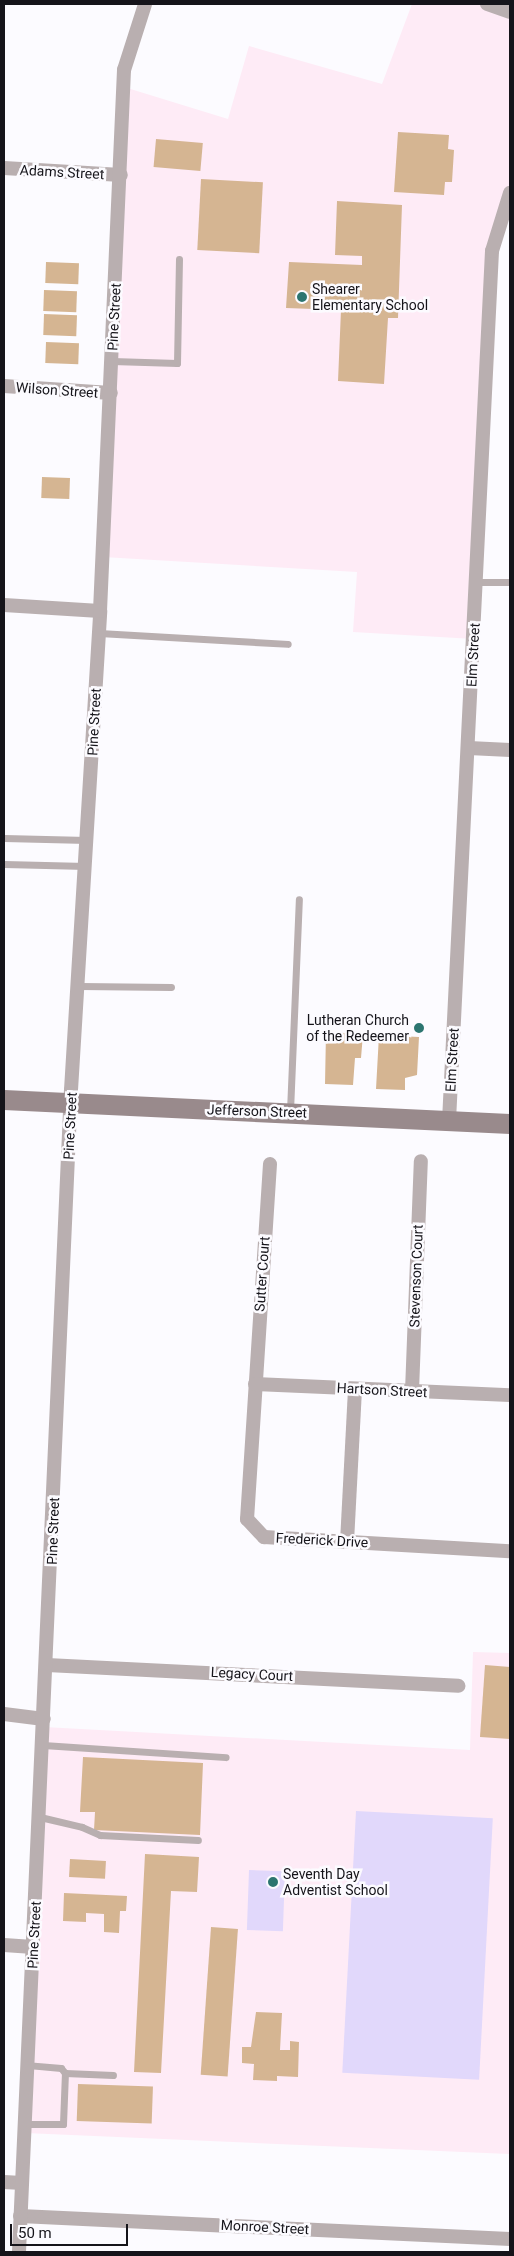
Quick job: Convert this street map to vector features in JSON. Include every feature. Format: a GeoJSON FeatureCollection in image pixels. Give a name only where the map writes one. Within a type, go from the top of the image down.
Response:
{"type":"FeatureCollection","features":[{"type":"Feature","properties":{"kind":"main road","name":"Jefferson Street"},"geometry":{"type":"LineString","coordinates":[[4,1100],[290,1112],[510,1124]]}},
{"type":"Feature","properties":{"kind":"street","name":"Pine Street"},"geometry":{"type":"LineString","coordinates":[[19,2252],[72,1104],[80,986],[111,393],[124,70],[145,4]]}},
{"type":"Feature","properties":{"kind":"street"},"geometry":{"type":"LineString","coordinates":[[486,4],[510,12]]}},
{"type":"Feature","properties":{"kind":"street","name":"Adams Street"},"geometry":{"type":"LineString","coordinates":[[4,168],[121,175]]}},
{"type":"Feature","properties":{"kind":"street","name":"Elm Street"},"geometry":{"type":"LineString","coordinates":[[449,1121],[469,748],[492,251],[510,193]]}},
{"type":"Feature","properties":{"kind":"street","name":"Wilson Street"},"geometry":{"type":"LineString","coordinates":[[4,386],[111,393]]}},
{"type":"Feature","properties":{"kind":"street"},"geometry":{"type":"LineString","coordinates":[[4,605],[100,610]]}},
{"type":"Feature","properties":{"kind":"street"},"geometry":{"type":"LineString","coordinates":[[469,748],[510,750]]}},
{"type":"Feature","properties":{"kind":"street","name":"Stevenson Court"},"geometry":{"type":"LineString","coordinates":[[412,1391],[421,1160]]}},
{"type":"Feature","properties":{"kind":"street","name":"Sutter Court"},"geometry":{"type":"LineString","coordinates":[[254,1384],[270,1164]]}},
{"type":"Feature","properties":{"kind":"street","name":"Hartson Street"},"geometry":{"type":"LineString","coordinates":[[254,1384],[510,1396]]}},
{"type":"Feature","properties":{"kind":"street","name":"Frederick Drive"},"geometry":{"type":"LineString","coordinates":[[254,1384],[247,1519],[264,1537],[510,1551]]}},
{"type":"Feature","properties":{"kind":"street"},"geometry":{"type":"LineString","coordinates":[[347,1542],[355,1388]]}},
{"type":"Feature","properties":{"kind":"street","name":"Legacy Court"},"geometry":{"type":"LineString","coordinates":[[47,1665],[458,1686]]}},
{"type":"Feature","properties":{"kind":"street"},"geometry":{"type":"LineString","coordinates":[[4,1714],[44,1718]]}},
{"type":"Feature","properties":{"kind":"street"},"geometry":{"type":"LineString","coordinates":[[4,1946],[34,1947]]}},
{"type":"Feature","properties":{"kind":"street"},"geometry":{"type":"LineString","coordinates":[[4,2182],[22,2183]]}},
{"type":"Feature","properties":{"kind":"street","name":"Monroe Street"},"geometry":{"type":"LineString","coordinates":[[20,2216],[510,2239]]}},
{"type":"Feature","properties":{"kind":"lane"},"geometry":{"type":"LineString","coordinates":[[112,361],[177,363],[179,259]]}},
{"type":"Feature","properties":{"kind":"lane"},"geometry":{"type":"LineString","coordinates":[[477,582],[510,582]]}},
{"type":"Feature","properties":{"kind":"lane"},"geometry":{"type":"LineString","coordinates":[[99,633],[288,644]]}},
{"type":"Feature","properties":{"kind":"lane"},"geometry":{"type":"LineString","coordinates":[[4,838],[88,840]]}},
{"type":"Feature","properties":{"kind":"lane"},"geometry":{"type":"LineString","coordinates":[[4,864],[86,866]]}},
{"type":"Feature","properties":{"kind":"lane"},"geometry":{"type":"LineString","coordinates":[[290,1112],[299,899]]}},
{"type":"Feature","properties":{"kind":"lane"},"geometry":{"type":"LineString","coordinates":[[80,986],[171,986]]}},
{"type":"Feature","properties":{"kind":"lane"},"geometry":{"type":"LineString","coordinates":[[43,1745],[226,1757]]}},
{"type":"Feature","properties":{"kind":"lane"},"geometry":{"type":"LineString","coordinates":[[40,1817],[82,1827],[100,1835],[198,1840]]}},
{"type":"Feature","properties":{"kind":"lane"},"geometry":{"type":"LineString","coordinates":[[25,2124],[62,2124],[65,2073],[61,2068],[28,2065]]}},
{"type":"Feature","properties":{"kind":"lane"},"geometry":{"type":"LineString","coordinates":[[65,2073],[113,2075]]}},
{"type":"Feature","properties":{"kind":"shaded area","name":"Shearer Elementary School"},"geometry":{"type":"Polygon","coordinates":[[[412,4],[487,4],[510,12],[510,193],[492,251],[474,639],[353,632],[357,572],[103,557],[124,87],[228,119],[249,46],[382,84],[412,4]]]}},
{"type":"Feature","properties":{"kind":"shaded area","name":"Seventh Day Adventist School"},"geometry":{"type":"Polygon","coordinates":[[[473,1652],[510,1653],[509,2154],[25,2133],[44,1727],[470,1750],[473,1652]]]}},
{"type":"Feature","properties":{"kind":"shaded area"},"geometry":{"type":"Polygon","coordinates":[[[356,1811],[493,1818],[479,2080],[342,2073],[356,1811]]]}},
{"type":"Feature","properties":{"kind":"shaded area"},"geometry":{"type":"Polygon","coordinates":[[[249,1870],[285,1871],[283,1931],[247,1930],[249,1870]]]}},
{"type":"Feature","properties":{"kind":"building"},"geometry":{"type":"Polygon","coordinates":[[[398,132],[449,135],[448,149],[454,150],[452,182],[445,182],[444,195],[394,192],[398,132]]]}},
{"type":"Feature","properties":{"kind":"building"},"geometry":{"type":"Polygon","coordinates":[[[156,139],[203,143],[200,171],[154,167],[156,139]]]}},
{"type":"Feature","properties":{"kind":"building"},"geometry":{"type":"Polygon","coordinates":[[[201,179],[263,182],[259,253],[197,250],[201,179]]]}},
{"type":"Feature","properties":{"kind":"building"},"geometry":{"type":"Polygon","coordinates":[[[337,201],[402,205],[398,318],[388,318],[384,384],[338,381],[341,310],[286,308],[289,262],[362,265],[362,256],[335,255],[337,201]]]}},
{"type":"Feature","properties":{"kind":"building"},"geometry":{"type":"Polygon","coordinates":[[[46,262],[79,263],[78,284],[45,283],[46,262]]]}},
{"type":"Feature","properties":{"kind":"building"},"geometry":{"type":"Polygon","coordinates":[[[44,290],[77,291],[76,312],[43,311],[44,290]]]}},
{"type":"Feature","properties":{"kind":"building"},"geometry":{"type":"Polygon","coordinates":[[[44,314],[77,315],[76,336],[43,335],[44,314]]]}},
{"type":"Feature","properties":{"kind":"building"},"geometry":{"type":"Polygon","coordinates":[[[46,342],[79,343],[78,364],[45,363],[46,342]]]}},
{"type":"Feature","properties":{"kind":"building"},"geometry":{"type":"Polygon","coordinates":[[[42,477],[70,478],[69,499],[41,498],[42,477]]]}},
{"type":"Feature","properties":{"kind":"building"},"geometry":{"type":"Polygon","coordinates":[[[326,1032],[363,1034],[361,1058],[355,1058],[353,1085],[325,1084],[326,1032]]]}},
{"type":"Feature","properties":{"kind":"building"},"geometry":{"type":"Polygon","coordinates":[[[379,1035],[419,1037],[417,1075],[405,1078],[405,1090],[376,1089],[379,1035]]]}},
{"type":"Feature","properties":{"kind":"building"},"geometry":{"type":"Polygon","coordinates":[[[485,1665],[510,1667],[510,1739],[480,1737],[485,1665]]]}},
{"type":"Feature","properties":{"kind":"building"},"geometry":{"type":"Polygon","coordinates":[[[83,1757],[203,1763],[200,1835],[94,1830],[95,1812],[80,1812],[83,1757]]]}},
{"type":"Feature","properties":{"kind":"building"},"geometry":{"type":"Polygon","coordinates":[[[145,1854],[199,1857],[197,1892],[171,1891],[161,2073],[134,2072],[145,1854]]]}},
{"type":"Feature","properties":{"kind":"building"},"geometry":{"type":"Polygon","coordinates":[[[70,1859],[106,1861],[105,1879],[69,1877],[70,1859]]]}},
{"type":"Feature","properties":{"kind":"building"},"geometry":{"type":"Polygon","coordinates":[[[64,1893],[127,1896],[126,1911],[120,1911],[119,1933],[104,1932],[104,1914],[86,1913],[86,1922],[63,1921],[64,1893]]]}},
{"type":"Feature","properties":{"kind":"building"},"geometry":{"type":"Polygon","coordinates":[[[211,1927],[238,1929],[228,2077],[201,2075],[211,1927]]]}},
{"type":"Feature","properties":{"kind":"building"},"geometry":{"type":"Polygon","coordinates":[[[256,2012],[282,2013],[280,2050],[290,2050],[290,2041],[299,2042],[298,2077],[277,2076],[277,2081],[253,2080],[254,2064],[242,2063],[242,2047],[251,2047],[256,2012]]]}},
{"type":"Feature","properties":{"kind":"building"},"geometry":{"type":"Polygon","coordinates":[[[78,2084],[153,2087],[152,2124],[77,2121],[78,2084]]]}},
{"type":"Feature","properties":{"kind":"place","name":"Shearer Elementary School"},"geometry":{"type":"Point","coordinates":[302,297]}},
{"type":"Feature","properties":{"kind":"place","name":"Lutheran Church of the Redeemer"},"geometry":{"type":"Point","coordinates":[419,1028]}},
{"type":"Feature","properties":{"kind":"place","name":"Seventh Day Adventist School"},"geometry":{"type":"Point","coordinates":[273,1882]}}]}
